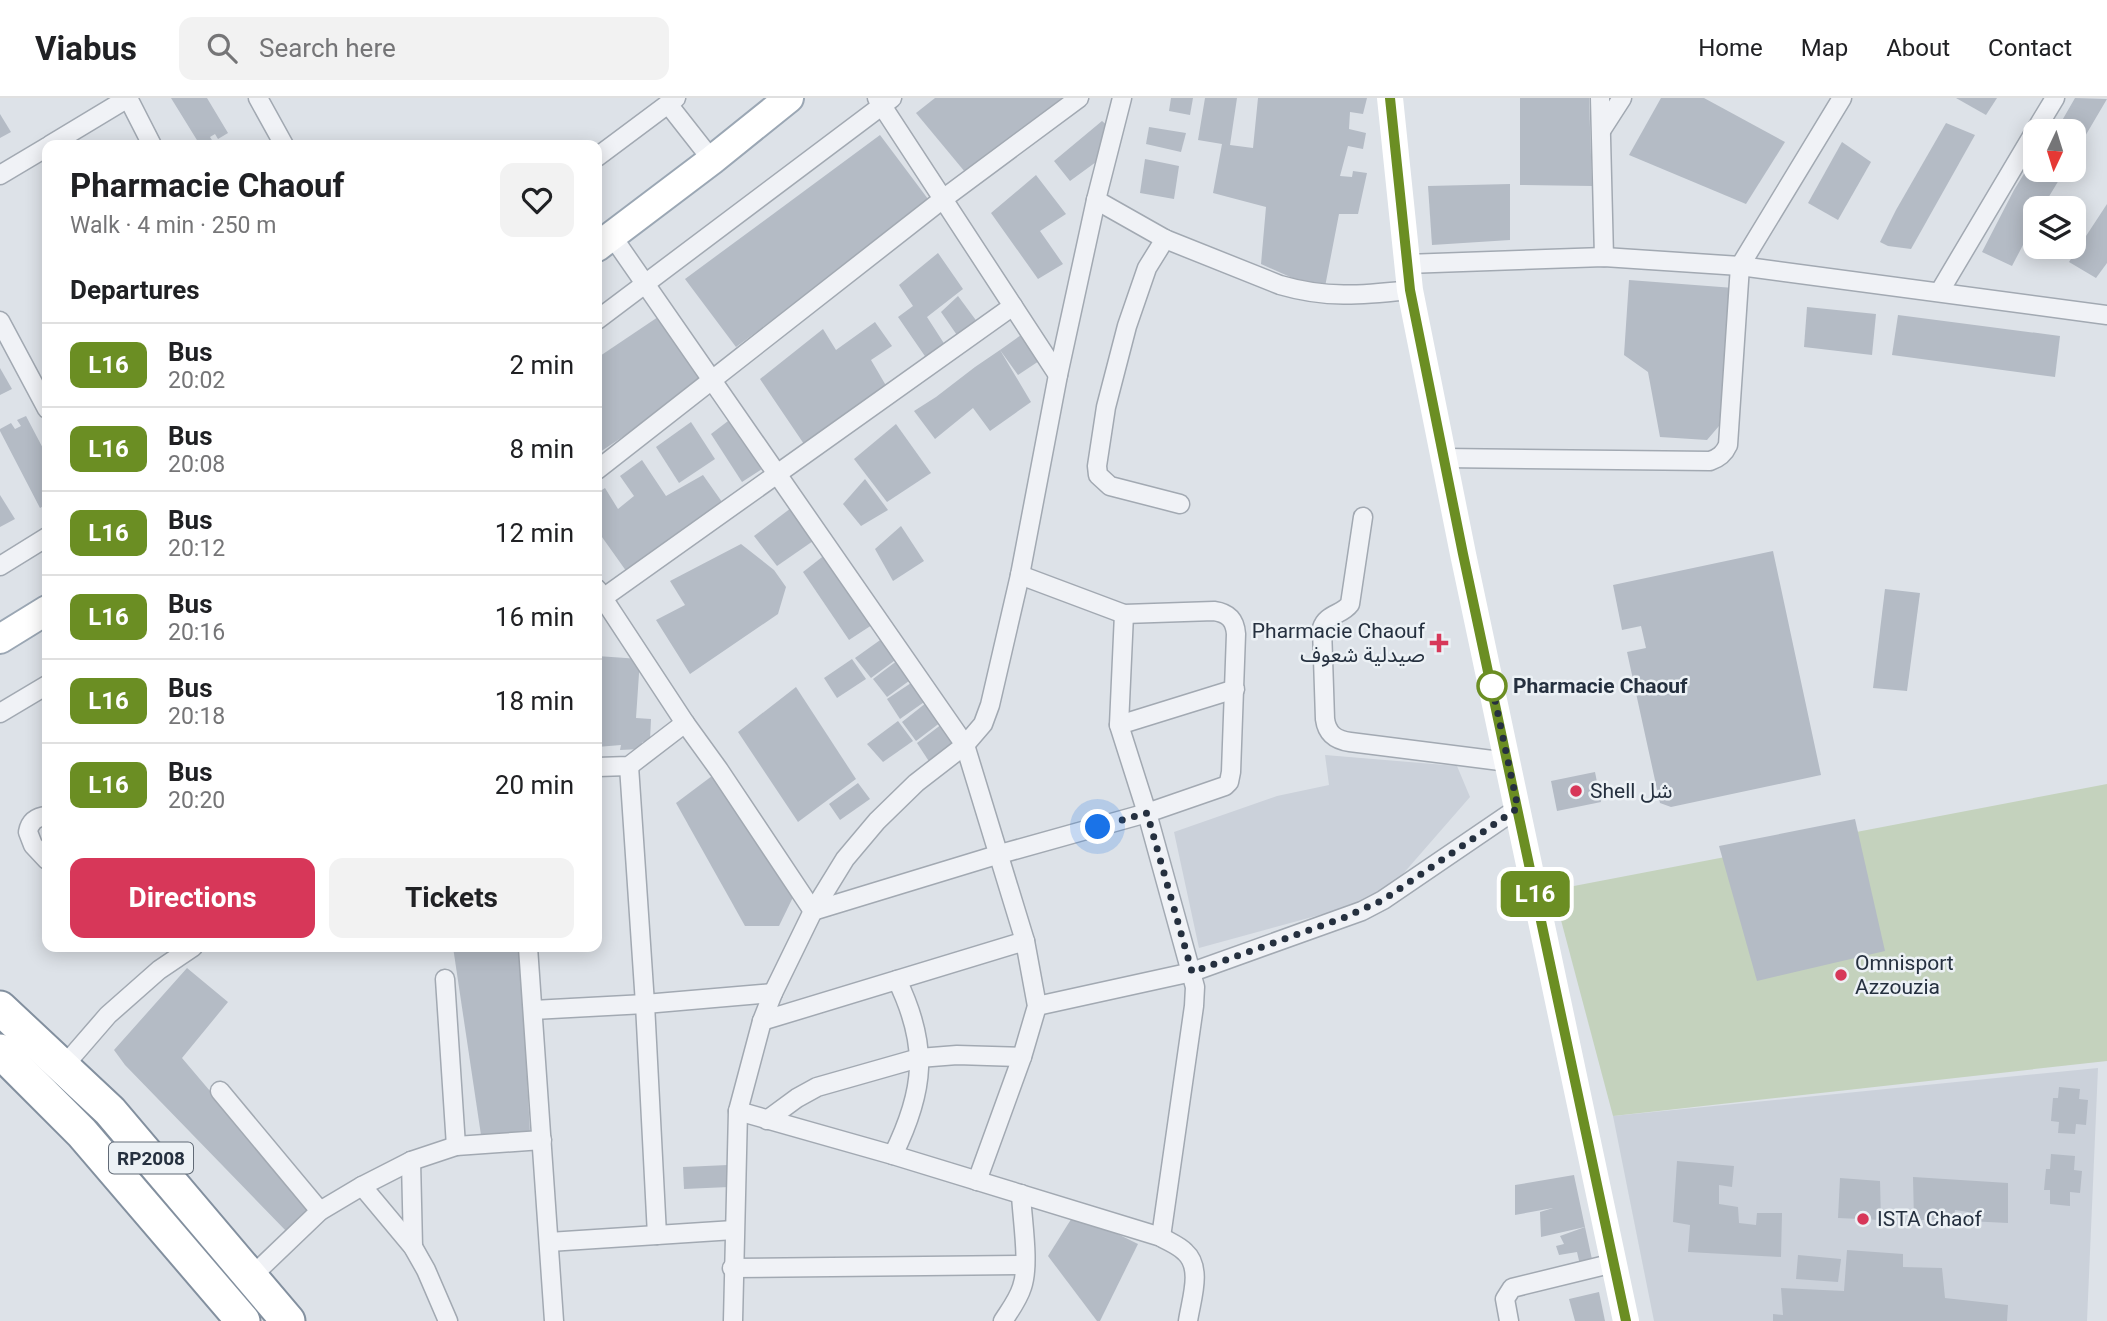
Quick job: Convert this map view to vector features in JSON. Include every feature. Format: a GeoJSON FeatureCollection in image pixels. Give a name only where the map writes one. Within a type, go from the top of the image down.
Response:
{"type":"FeatureCollection","features":[{"type":"Feature","properties":{"kind":"highway","name":"RP2008"},"geometry":{"type":"LineString","coordinates":[[0,1008],[110,1111],[288,1321]]}},
{"type":"Feature","properties":{"kind":"highway","name":"RP2008"},"geometry":{"type":"LineString","coordinates":[[0,1051],[82,1133],[243,1321]]}},
{"type":"Feature","properties":{"kind":"main road"},"geometry":{"type":"LineString","coordinates":[[604,242],[789,98]]}},
{"type":"Feature","properties":{"kind":"main road"},"geometry":{"type":"LineString","coordinates":[[0,639],[42,613]]}},
{"type":"Feature","properties":{"kind":"street"},"geometry":{"type":"LineString","coordinates":[[59,140],[128,98],[149,140]]}},
{"type":"Feature","properties":{"kind":"street"},"geometry":{"type":"LineString","coordinates":[[258,98],[281,140]]}},
{"type":"Feature","properties":{"kind":"street"},"geometry":{"type":"LineString","coordinates":[[602,466],[943,200],[1079,98]]}},
{"type":"Feature","properties":{"kind":"street"},"geometry":{"type":"LineString","coordinates":[[733,1321],[732,1268],[738,1111],[762,1021],[813,911],[845,859],[877,821],[916,783],[965,745],[983,724],[990,705],[1020,575],[1058,375],[1096,200],[1122,98]]}},
{"type":"Feature","properties":{"kind":"street"},"geometry":{"type":"LineString","coordinates":[[1390,98],[1410,290],[1626,1321]]}},
{"type":"Feature","properties":{"kind":"street"},"geometry":{"type":"LineString","coordinates":[[1600,98],[1604,257]]}},
{"type":"Feature","properties":{"kind":"street"},"geometry":{"type":"LineString","coordinates":[[1602,129],[1622,98]]}},
{"type":"Feature","properties":{"kind":"street"},"geometry":{"type":"LineString","coordinates":[[1444,458],[1701,461],[1718,458],[1724,453],[1728,445],[1740,266],[1842,98]]}},
{"type":"Feature","properties":{"kind":"street"},"geometry":{"type":"LineString","coordinates":[[2042,119],[2055,98]]}},
{"type":"Feature","properties":{"kind":"street"},"geometry":{"type":"LineString","coordinates":[[602,153],[672,101],[712,160]]}},
{"type":"Feature","properties":{"kind":"street"},"geometry":{"type":"LineString","coordinates":[[602,316],[884,101],[943,200],[1058,375]]}},
{"type":"Feature","properties":{"kind":"street"},"geometry":{"type":"LineString","coordinates":[[0,175],[42,150]]}},
{"type":"Feature","properties":{"kind":"street"},"geometry":{"type":"LineString","coordinates":[[1940,291],[2023,151]]}},
{"type":"Feature","properties":{"kind":"street"},"geometry":{"type":"LineString","coordinates":[[1096,200],[1165,239],[1280,285],[1336,296],[1410,290]]}},
{"type":"Feature","properties":{"kind":"street"},"geometry":{"type":"LineString","coordinates":[[1165,239],[1147,268],[1126,326],[1106,407],[1097,466],[1098,475],[1110,486],[1180,504]]}},
{"type":"Feature","properties":{"kind":"street"},"geometry":{"type":"LineString","coordinates":[[604,242],[645,285],[965,745],[1025,941],[1037,1006],[1022,1057],[977,1181]]}},
{"type":"Feature","properties":{"kind":"street"},"geometry":{"type":"LineString","coordinates":[[1406,264],[1604,257],[1740,266],[2107,315]]}},
{"type":"Feature","properties":{"kind":"street"},"geometry":{"type":"LineString","coordinates":[[602,592],[778,474],[1013,306]]}},
{"type":"Feature","properties":{"kind":"street"},"geometry":{"type":"LineString","coordinates":[[0,321],[42,400]]}},
{"type":"Feature","properties":{"kind":"street"},"geometry":{"type":"LineString","coordinates":[[1363,517],[1350,604],[1344,611],[1327,619],[1322,628],[1325,719],[1329,733],[1335,738],[1350,742],[1508,762]]}},
{"type":"Feature","properties":{"kind":"street"},"geometry":{"type":"LineString","coordinates":[[0,566],[42,540]]}},
{"type":"Feature","properties":{"kind":"street"},"geometry":{"type":"LineString","coordinates":[[813,911],[1147,813],[1225,786],[1229,782],[1236,689],[1235,625],[1231,617],[1223,612],[1124,614],[1020,575]]}},
{"type":"Feature","properties":{"kind":"street"},"geometry":{"type":"LineString","coordinates":[[602,596],[813,911]]}},
{"type":"Feature","properties":{"kind":"street"},"geometry":{"type":"LineString","coordinates":[[1124,614],[1119,724],[1147,813],[1195,988],[1161,1237]]}},
{"type":"Feature","properties":{"kind":"street"},"geometry":{"type":"LineString","coordinates":[[0,713],[42,688]]}},
{"type":"Feature","properties":{"kind":"street"},"geometry":{"type":"LineString","coordinates":[[1119,724],[1236,689]]}},
{"type":"Feature","properties":{"kind":"street"},"geometry":{"type":"LineString","coordinates":[[602,767],[629,766],[685,723]]}},
{"type":"Feature","properties":{"kind":"street"},"geometry":{"type":"LineString","coordinates":[[629,766],[657,1235]]}},
{"type":"Feature","properties":{"kind":"street"},"geometry":{"type":"LineString","coordinates":[[1037,1006],[1192,972],[1362,911],[1383,900],[1518,808]]}},
{"type":"Feature","properties":{"kind":"street"},"geometry":{"type":"LineString","coordinates":[[42,817],[32,821],[27,832],[33,845],[42,855]]}},
{"type":"Feature","properties":{"kind":"street"},"geometry":{"type":"LineString","coordinates":[[762,1021],[1025,941]]}},
{"type":"Feature","properties":{"kind":"street"},"geometry":{"type":"LineString","coordinates":[[64,1067],[108,1015],[159,970],[186,952]]}},
{"type":"Feature","properties":{"kind":"street"},"geometry":{"type":"LineString","coordinates":[[528,952],[554,1321]]}},
{"type":"Feature","properties":{"kind":"street"},"geometry":{"type":"LineString","coordinates":[[445,979],[456,1146]]}},
{"type":"Feature","properties":{"kind":"street"},"geometry":{"type":"LineString","coordinates":[[893,1155],[908,1124],[917,1092],[919,1058],[909,1004],[897,980]]}},
{"type":"Feature","properties":{"kind":"street"},"geometry":{"type":"LineString","coordinates":[[533,1010],[773,993]]}},
{"type":"Feature","properties":{"kind":"street"},"geometry":{"type":"LineString","coordinates":[[767,1120],[817,1087],[919,1058],[957,1055],[1022,1057]]}},
{"type":"Feature","properties":{"kind":"street"},"geometry":{"type":"LineString","coordinates":[[220,1091],[320,1211]]}},
{"type":"Feature","properties":{"kind":"street"},"geometry":{"type":"LineString","coordinates":[[738,1111],[1161,1237],[1186,1252],[1193,1262],[1195,1274],[1188,1321]]}},
{"type":"Feature","properties":{"kind":"street"},"geometry":{"type":"LineString","coordinates":[[251,1277],[320,1211],[411,1161],[456,1146],[541,1140]]}},
{"type":"Feature","properties":{"kind":"street"},"geometry":{"type":"LineString","coordinates":[[411,1161],[412,1247]]}},
{"type":"Feature","properties":{"kind":"street"},"geometry":{"type":"LineString","coordinates":[[362,1186],[412,1247],[426,1270],[448,1321]]}},
{"type":"Feature","properties":{"kind":"street"},"geometry":{"type":"LineString","coordinates":[[1003,1321],[1022,1289],[1026,1265],[1021,1194]]}},
{"type":"Feature","properties":{"kind":"street"},"geometry":{"type":"LineString","coordinates":[[549,1242],[734,1230]]}},
{"type":"Feature","properties":{"kind":"street"},"geometry":{"type":"LineString","coordinates":[[1509,1321],[1506,1299],[1512,1288],[1614,1263]]}},
{"type":"Feature","properties":{"kind":"street"},"geometry":{"type":"LineString","coordinates":[[732,1268],[1026,1265]]}},
{"type":"Feature","properties":{"kind":"shaded area"},"geometry":{"type":"Polygon","coordinates":[[[1325,755],[1457,766],[1470,797],[1382,898],[1199,948],[1174,832],[1277,796],[1329,785],[1325,755]]]}},
{"type":"Feature","properties":{"kind":"shaded area","name":"ISTA Chaof"},"geometry":{"type":"Polygon","coordinates":[[[2098,1068],[2087,1321],[1654,1321],[1613,1116],[2098,1068]]]}},
{"type":"Feature","properties":{"kind":"green space","name":"Omnisport Azzouzia"},"geometry":{"type":"Polygon","coordinates":[[[2107,784],[2107,1061],[1613,1116],[1553,890],[2107,784]]]}},
{"type":"Feature","properties":{"kind":"building"},"geometry":{"type":"Polygon","coordinates":[[[171,98],[207,98],[228,133],[218,139],[215,134],[210,137],[212,140],[197,140],[171,98]]]}},
{"type":"Feature","properties":{"kind":"building"},"geometry":{"type":"Polygon","coordinates":[[[935,98],[1062,98],[965,172],[916,113],[935,98]]]}},
{"type":"Feature","properties":{"kind":"building"},"geometry":{"type":"Polygon","coordinates":[[[1171,98],[1193,98],[1190,115],[1169,111],[1171,98]]]}},
{"type":"Feature","properties":{"kind":"building"},"geometry":{"type":"Polygon","coordinates":[[[1205,98],[1237,98],[1230,145],[1253,148],[1258,98],[1367,98],[1363,114],[1350,112],[1349,129],[1366,133],[1363,149],[1348,146],[1340,176],[1352,177],[1353,171],[1367,173],[1358,214],[1339,214],[1324,292],[1261,264],[1266,207],[1213,193],[1222,144],[1198,140],[1205,98]]]}},
{"type":"Feature","properties":{"kind":"building"},"geometry":{"type":"Polygon","coordinates":[[[1520,98],[1589,98],[1592,186],[1520,185],[1520,98]]]}},
{"type":"Feature","properties":{"kind":"building"},"geometry":{"type":"Polygon","coordinates":[[[1661,98],[1704,98],[1785,142],[1746,204],[1629,155],[1661,98]]]}},
{"type":"Feature","properties":{"kind":"building"},"geometry":{"type":"Polygon","coordinates":[[[1956,98],[1997,98],[1986,115],[1956,98]]]}},
{"type":"Feature","properties":{"kind":"building"},"geometry":{"type":"Polygon","coordinates":[[[2075,98],[2107,99],[2086,135],[2086,119],[2063,119],[2075,98]]]}},
{"type":"Feature","properties":{"kind":"building"},"geometry":{"type":"Polygon","coordinates":[[[0,114],[11,132],[0,138],[0,114]]]}},
{"type":"Feature","properties":{"kind":"building"},"geometry":{"type":"Polygon","coordinates":[[[1102,121],[1109,127],[1102,165],[1096,162],[1070,181],[1054,161],[1102,121]]]}},
{"type":"Feature","properties":{"kind":"building"},"geometry":{"type":"Polygon","coordinates":[[[1946,123],[1975,135],[1911,249],[1888,246],[1880,242],[1896,210],[1946,123]]]}},
{"type":"Feature","properties":{"kind":"building"},"geometry":{"type":"Polygon","coordinates":[[[1149,127],[1186,133],[1181,152],[1146,144],[1149,127]]]}},
{"type":"Feature","properties":{"kind":"building"},"geometry":{"type":"Polygon","coordinates":[[[880,135],[931,203],[736,347],[685,279],[880,135]]]}},
{"type":"Feature","properties":{"kind":"building"},"geometry":{"type":"Polygon","coordinates":[[[1842,142],[1871,162],[1838,220],[1808,203],[1842,142]]]}},
{"type":"Feature","properties":{"kind":"building"},"geometry":{"type":"Polygon","coordinates":[[[1145,159],[1179,166],[1174,199],[1140,193],[1145,159]]]}},
{"type":"Feature","properties":{"kind":"building"},"geometry":{"type":"Polygon","coordinates":[[[1036,175],[1066,214],[1040,231],[1063,264],[1038,279],[991,213],[1036,175]]]}},
{"type":"Feature","properties":{"kind":"building"},"geometry":{"type":"Polygon","coordinates":[[[2023,175],[2023,182],[2058,182],[2049,196],[2023,196],[2023,245],[2012,266],[1982,252],[2023,175]]]}},
{"type":"Feature","properties":{"kind":"building"},"geometry":{"type":"Polygon","coordinates":[[[1510,184],[1510,240],[1432,245],[1428,186],[1510,184]]]}},
{"type":"Feature","properties":{"kind":"building"},"geometry":{"type":"Polygon","coordinates":[[[2107,204],[2107,263],[2096,278],[2069,262],[2071,259],[2086,259],[2086,236],[2107,204]]]}},
{"type":"Feature","properties":{"kind":"building"},"geometry":{"type":"Polygon","coordinates":[[[938,253],[963,289],[927,317],[947,348],[929,362],[898,317],[913,306],[899,285],[938,253]]]}},
{"type":"Feature","properties":{"kind":"building"},"geometry":{"type":"Polygon","coordinates":[[[1629,280],[1734,288],[1719,426],[1707,440],[1660,437],[1648,372],[1624,355],[1629,280]]]}},
{"type":"Feature","properties":{"kind":"building"},"geometry":{"type":"Polygon","coordinates":[[[958,296],[978,323],[959,338],[941,312],[958,296]]]}},
{"type":"Feature","properties":{"kind":"building"},"geometry":{"type":"Polygon","coordinates":[[[1807,307],[1876,314],[1872,355],[1804,347],[1807,307]]]}},
{"type":"Feature","properties":{"kind":"building"},"geometry":{"type":"Polygon","coordinates":[[[661,315],[706,381],[602,451],[602,355],[661,315]]]}},
{"type":"Feature","properties":{"kind":"building"},"geometry":{"type":"Polygon","coordinates":[[[1898,315],[2060,336],[2055,377],[1892,355],[1898,315]]]}},
{"type":"Feature","properties":{"kind":"building"},"geometry":{"type":"Polygon","coordinates":[[[875,322],[892,346],[871,360],[888,389],[806,447],[760,379],[823,329],[836,350],[875,322]]]}},
{"type":"Feature","properties":{"kind":"building"},"geometry":{"type":"Polygon","coordinates":[[[1021,335],[1039,361],[1018,375],[1000,350],[1021,335]]]}},
{"type":"Feature","properties":{"kind":"building"},"geometry":{"type":"Polygon","coordinates":[[[1000,350],[1031,402],[990,431],[973,408],[935,439],[914,411],[1000,350]]]}},
{"type":"Feature","properties":{"kind":"building"},"geometry":{"type":"Polygon","coordinates":[[[0,368],[12,389],[0,395],[0,368]]]}},
{"type":"Feature","properties":{"kind":"building"},"geometry":{"type":"Polygon","coordinates":[[[26,416],[42,446],[40,508],[0,431],[11,423],[15,429],[21,426],[17,420],[26,416]]]}},
{"type":"Feature","properties":{"kind":"building"},"geometry":{"type":"Polygon","coordinates":[[[732,418],[765,467],[742,482],[711,434],[732,418]]]}},
{"type":"Feature","properties":{"kind":"building"},"geometry":{"type":"Polygon","coordinates":[[[691,422],[715,459],[679,483],[656,447],[691,422]]]}},
{"type":"Feature","properties":{"kind":"building"},"geometry":{"type":"Polygon","coordinates":[[[896,424],[931,473],[887,502],[854,459],[896,424]]]}},
{"type":"Feature","properties":{"kind":"building"},"geometry":{"type":"Polygon","coordinates":[[[642,460],[666,496],[703,475],[727,509],[629,575],[602,537],[602,490],[605,488],[618,509],[634,496],[620,476],[642,460]]]}},
{"type":"Feature","properties":{"kind":"building"},"geometry":{"type":"Polygon","coordinates":[[[865,479],[888,510],[861,526],[843,504],[865,479]]]}},
{"type":"Feature","properties":{"kind":"building"},"geometry":{"type":"Polygon","coordinates":[[[0,495],[15,519],[0,527],[0,495]]]}},
{"type":"Feature","properties":{"kind":"building"},"geometry":{"type":"Polygon","coordinates":[[[795,505],[816,539],[777,566],[754,536],[795,505]]]}},
{"type":"Feature","properties":{"kind":"building"},"geometry":{"type":"Polygon","coordinates":[[[901,526],[924,561],[893,581],[875,549],[901,526]]]}},
{"type":"Feature","properties":{"kind":"building"},"geometry":{"type":"Polygon","coordinates":[[[741,544],[774,570],[786,587],[778,614],[690,674],[656,620],[685,605],[670,581],[741,544]]]}},
{"type":"Feature","properties":{"kind":"building"},"geometry":{"type":"Polygon","coordinates":[[[1773,551],[1821,775],[1671,807],[1660,803],[1627,652],[1646,648],[1641,626],[1622,630],[1613,585],[1773,551]]]}},
{"type":"Feature","properties":{"kind":"building"},"geometry":{"type":"Polygon","coordinates":[[[826,554],[875,623],[849,640],[803,572],[826,554]]]}},
{"type":"Feature","properties":{"kind":"building"},"geometry":{"type":"Polygon","coordinates":[[[1885,589],[1920,593],[1907,691],[1873,688],[1885,589]]]}},
{"type":"Feature","properties":{"kind":"building"},"geometry":{"type":"Polygon","coordinates":[[[883,638],[898,658],[871,678],[855,658],[883,638]]]}},
{"type":"Feature","properties":{"kind":"building"},"geometry":{"type":"Polygon","coordinates":[[[602,656],[640,659],[636,718],[651,719],[650,741],[642,742],[641,749],[620,750],[621,745],[602,747],[602,656]]]}},
{"type":"Feature","properties":{"kind":"building"},"geometry":{"type":"Polygon","coordinates":[[[852,659],[866,679],[837,698],[824,678],[852,659]]]}},
{"type":"Feature","properties":{"kind":"building"},"geometry":{"type":"Polygon","coordinates":[[[898,660],[913,678],[887,697],[873,679],[898,660]]]}},
{"type":"Feature","properties":{"kind":"building"},"geometry":{"type":"Polygon","coordinates":[[[914,681],[927,700],[900,719],[887,699],[914,681]]]}},
{"type":"Feature","properties":{"kind":"building"},"geometry":{"type":"Polygon","coordinates":[[[796,687],[856,779],[798,822],[738,732],[796,687]]]}},
{"type":"Feature","properties":{"kind":"building"},"geometry":{"type":"Polygon","coordinates":[[[926,703],[941,722],[916,741],[902,722],[926,703]]]}},
{"type":"Feature","properties":{"kind":"building"},"geometry":{"type":"Polygon","coordinates":[[[898,721],[913,741],[883,762],[867,744],[898,721]]]}},
{"type":"Feature","properties":{"kind":"building"},"geometry":{"type":"Polygon","coordinates":[[[942,724],[959,744],[932,766],[917,743],[942,724]]]}},
{"type":"Feature","properties":{"kind":"building","name":"Shell شل"},"geometry":{"type":"Polygon","coordinates":[[[1595,772],[1601,802],[1557,811],[1551,781],[1595,772]]]}},
{"type":"Feature","properties":{"kind":"building"},"geometry":{"type":"Polygon","coordinates":[[[716,773],[797,889],[779,926],[745,926],[676,803],[716,773]]]}},
{"type":"Feature","properties":{"kind":"building"},"geometry":{"type":"Polygon","coordinates":[[[858,783],[870,799],[840,820],[829,804],[858,783]]]}},
{"type":"Feature","properties":{"kind":"building"},"geometry":{"type":"Polygon","coordinates":[[[1855,819],[1885,951],[1757,981],[1719,846],[1855,819]]]}},
{"type":"Feature","properties":{"kind":"building"},"geometry":{"type":"Polygon","coordinates":[[[454,952],[520,952],[530,1133],[481,1135],[454,952]]]}},
{"type":"Feature","properties":{"kind":"building"},"geometry":{"type":"Polygon","coordinates":[[[187,968],[228,1002],[182,1058],[311,1210],[288,1233],[125,1065],[114,1050],[187,968]]]}},
{"type":"Feature","properties":{"kind":"building"},"geometry":{"type":"Polygon","coordinates":[[[2059,1087],[2080,1089],[2079,1099],[2088,1100],[2086,1125],[2076,1124],[2075,1134],[2058,1133],[2059,1122],[2051,1121],[2053,1098],[2058,1098],[2059,1087]]]}},
{"type":"Feature","properties":{"kind":"building"},"geometry":{"type":"Polygon","coordinates":[[[2051,1154],[2075,1156],[2074,1170],[2082,1171],[2080,1193],[2070,1192],[2070,1206],[2050,1204],[2050,1190],[2044,1190],[2051,1154]]]}},
{"type":"Feature","properties":{"kind":"building"},"geometry":{"type":"Polygon","coordinates":[[[1677,1161],[1734,1166],[1732,1187],[1719,1185],[1719,1204],[1738,1207],[1739,1223],[1756,1225],[1757,1213],[1782,1213],[1781,1257],[1688,1252],[1690,1225],[1673,1222],[1677,1161]]]}},
{"type":"Feature","properties":{"kind":"building"},"geometry":{"type":"Polygon","coordinates":[[[728,1165],[729,1187],[684,1189],[683,1167],[728,1165]]]}},
{"type":"Feature","properties":{"kind":"building"},"geometry":{"type":"Polygon","coordinates":[[[1574,1175],[1585,1227],[1541,1237],[1540,1212],[1553,1208],[1515,1215],[1515,1185],[1574,1175]]]}},
{"type":"Feature","properties":{"kind":"building"},"geometry":{"type":"Polygon","coordinates":[[[1913,1177],[2008,1183],[2008,1223],[1968,1221],[1968,1212],[1955,1210],[1954,1220],[1914,1220],[1913,1177]]]}},
{"type":"Feature","properties":{"kind":"building"},"geometry":{"type":"Polygon","coordinates":[[[1840,1178],[1880,1181],[1881,1220],[1838,1218],[1840,1178]]]}},
{"type":"Feature","properties":{"kind":"building"},"geometry":{"type":"Polygon","coordinates":[[[1075,1213],[1138,1244],[1100,1321],[1097,1321],[1048,1256],[1075,1213]]]}},
{"type":"Feature","properties":{"kind":"building"},"geometry":{"type":"Polygon","coordinates":[[[1585,1227],[1593,1264],[1580,1265],[1577,1252],[1559,1255],[1556,1246],[1564,1244],[1560,1236],[1585,1227]]]}},
{"type":"Feature","properties":{"kind":"building"},"geometry":{"type":"Polygon","coordinates":[[[1847,1250],[1903,1254],[1903,1267],[1942,1268],[1945,1298],[2008,1305],[2007,1321],[1773,1321],[1773,1314],[1783,1315],[1781,1288],[1844,1291],[1847,1250]]]}},
{"type":"Feature","properties":{"kind":"building"},"geometry":{"type":"Polygon","coordinates":[[[1798,1255],[1841,1259],[1838,1282],[1796,1279],[1798,1255]]]}},
{"type":"Feature","properties":{"kind":"building"},"geometry":{"type":"Polygon","coordinates":[[[1599,1292],[1605,1321],[1575,1321],[1569,1299],[1599,1292]]]}},
{"type":"Feature","properties":{"kind":"bus line","name":"L16"},"geometry":{"type":"LineString","coordinates":[[1390,98],[1410,290],[1463,554],[1626,1321]]}},
{"type":"Feature","properties":{"kind":"place","name":"Pharmacie Chaouf صيدلية شعوف"},"geometry":{"type":"Point","coordinates":[1439,643]}},
{"type":"Feature","properties":{"kind":"place","name":"Pharmacie Chaouf"},"geometry":{"type":"Point","coordinates":[1492,686]}},
{"type":"Feature","properties":{"kind":"place","name":"Shell شل"},"geometry":{"type":"Point","coordinates":[1576,791]}},
{"type":"Feature","properties":{"kind":"place","name":"Omnisport Azzouzia"},"geometry":{"type":"Point","coordinates":[1841,975]}},
{"type":"Feature","properties":{"kind":"place","name":"ISTA Chaof"},"geometry":{"type":"Point","coordinates":[1863,1219]}},
{"type":"Feature","properties":{"kind":"route"},"geometry":{"type":"LineString","coordinates":[[1098,827],[1147,813],[1192,972],[1293,936],[1362,911],[1383,900],[1518,808],[1492,686]]}}]}
